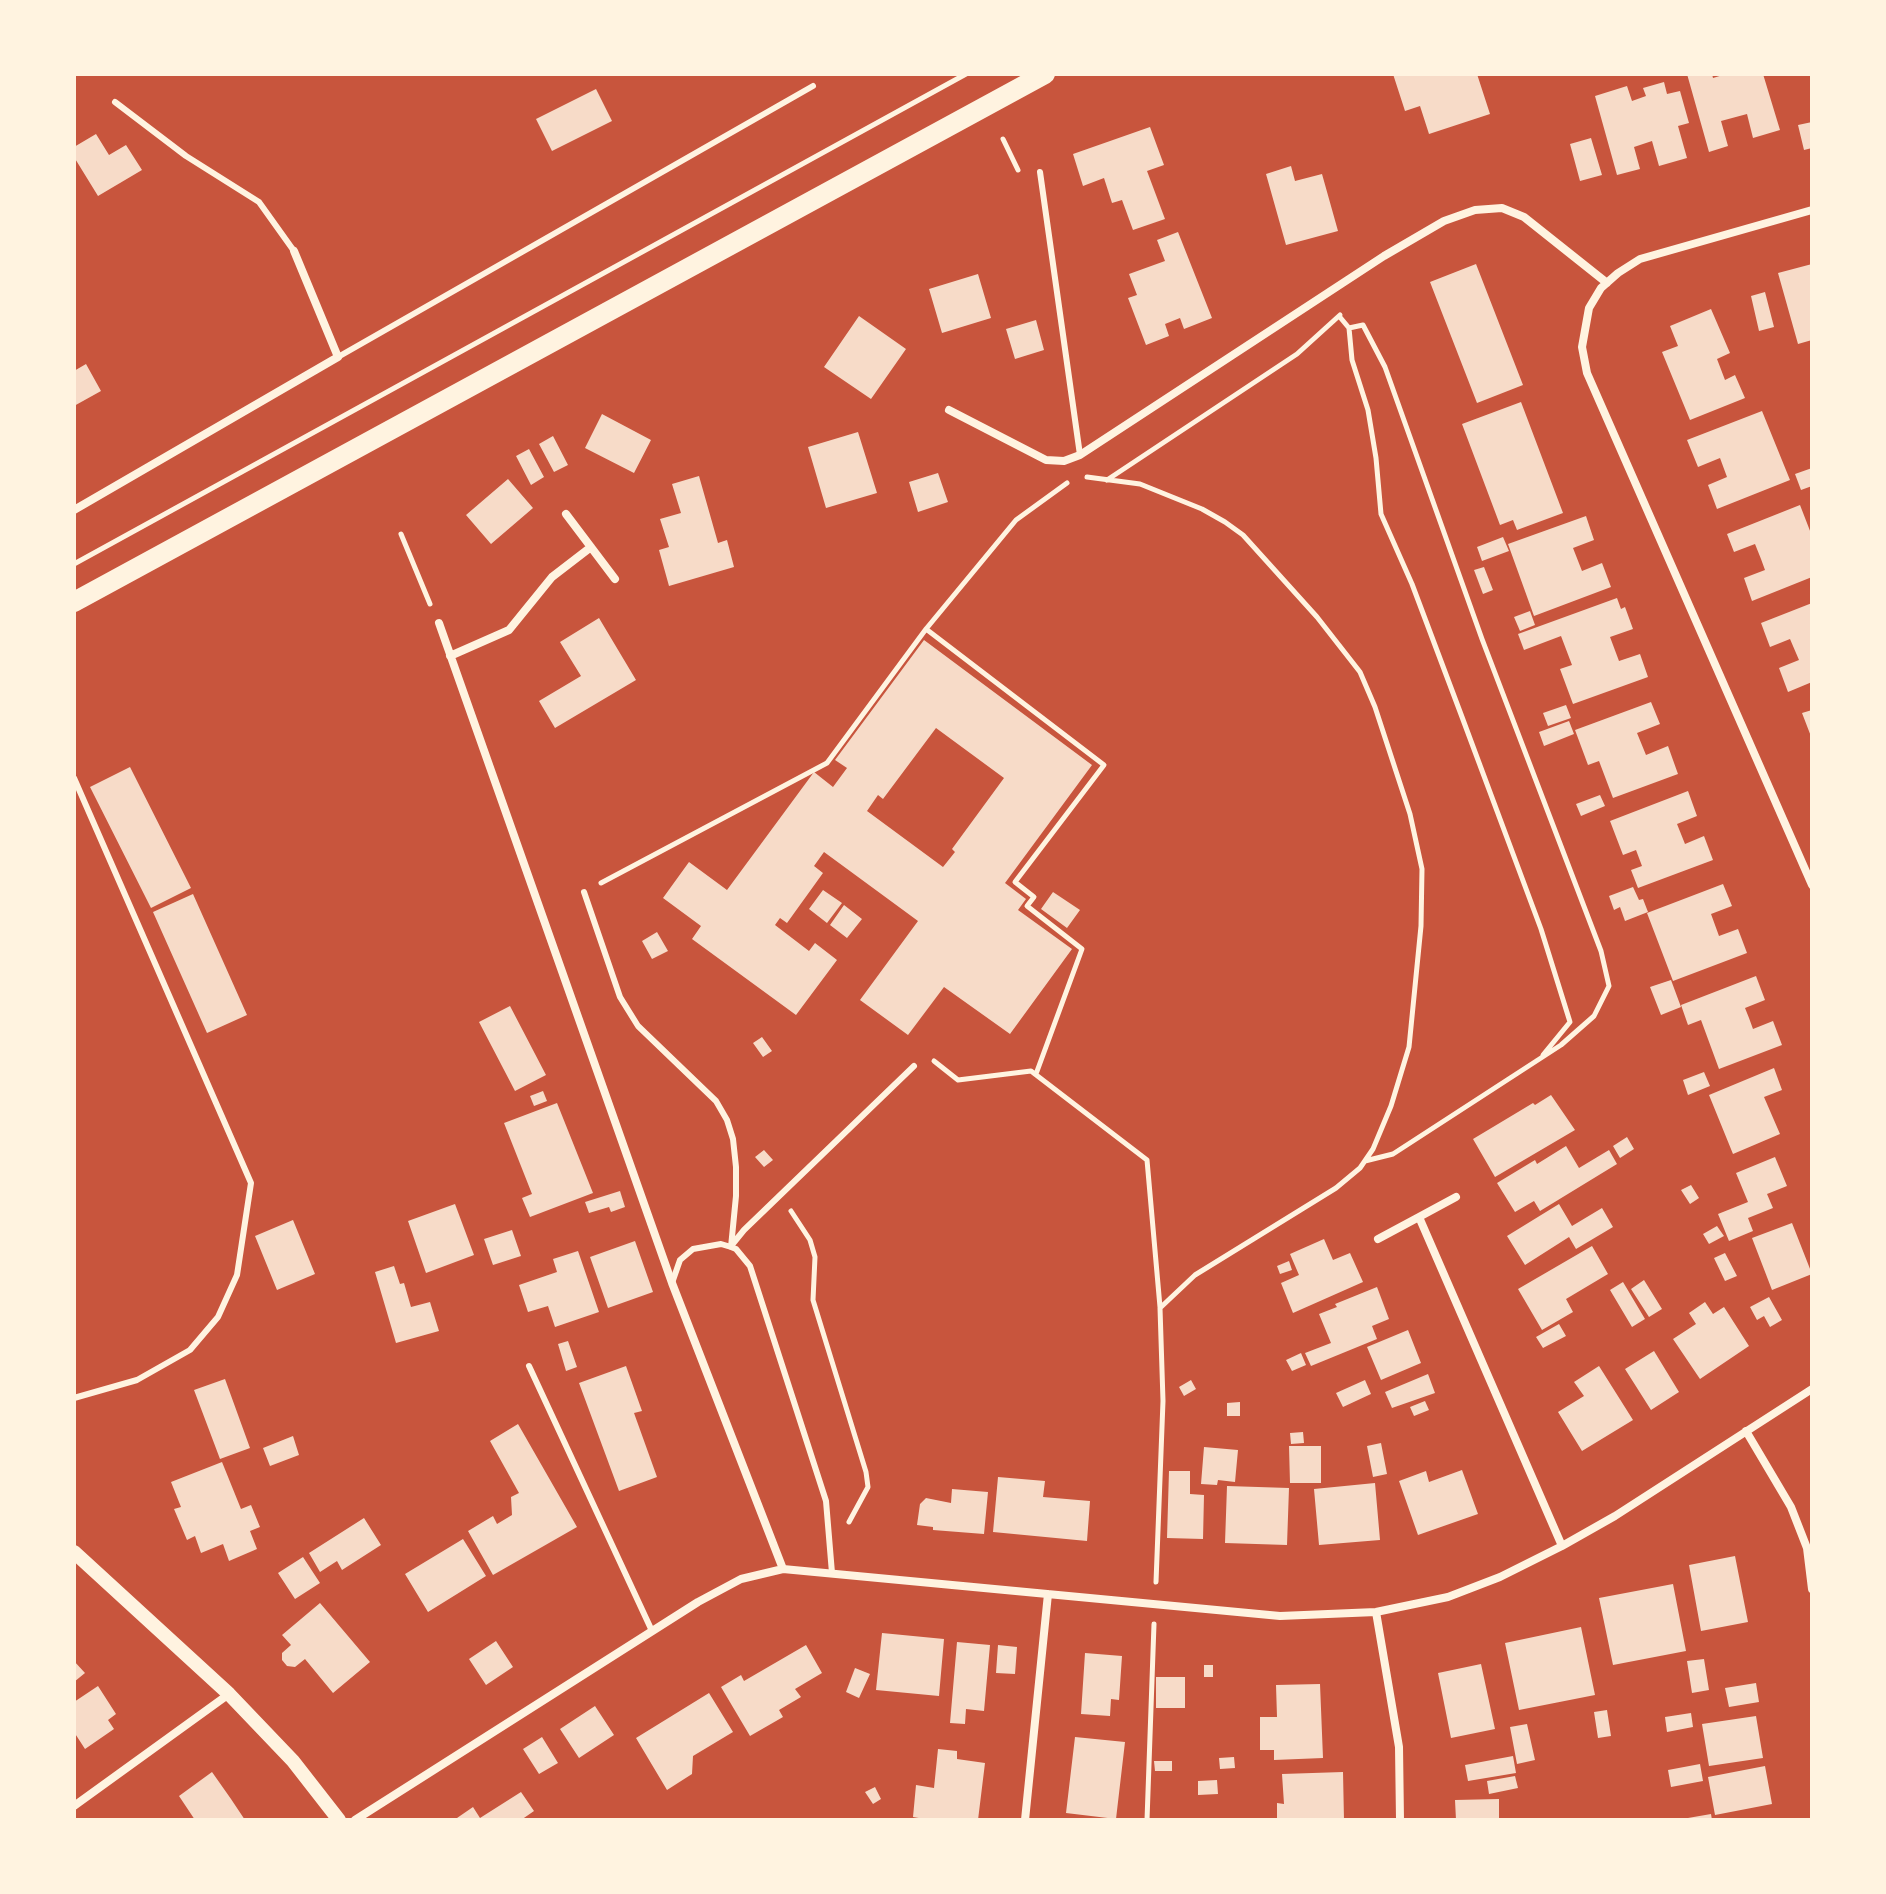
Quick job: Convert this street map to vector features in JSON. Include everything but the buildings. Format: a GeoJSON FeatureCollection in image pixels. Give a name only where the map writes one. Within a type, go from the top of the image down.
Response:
{"type":"FeatureCollection","features":[{"type":"Feature","properties":{"kind":"main road"},"geometry":{"type":"LineString","coordinates":[[74,602],[1045,74]]}},
{"type":"Feature","properties":{"kind":"street"},"geometry":{"type":"LineString","coordinates":[[949,410],[1046,460],[1064,461],[1080,455],[1297,311],[1444,221],[1475,210],[1502,208],[1524,217],[1607,283]]}},
{"type":"Feature","properties":{"kind":"street"},"geometry":{"type":"LineString","coordinates":[[1812,210],[1640,259],[1607,283],[1589,308],[1582,347],[1587,373],[1812,885]]}},
{"type":"Feature","properties":{"kind":"street"},"geometry":{"type":"LineString","coordinates":[[74,510],[338,357],[294,251]]}},
{"type":"Feature","properties":{"kind":"street"},"geometry":{"type":"LineString","coordinates":[[566,514],[615,579]]}},
{"type":"Feature","properties":{"kind":"street"},"geometry":{"type":"LineString","coordinates":[[450,656],[509,630],[552,577],[591,547]]}},
{"type":"Feature","properties":{"kind":"street"},"geometry":{"type":"LineString","coordinates":[[439,623],[672,1283],[783,1569]]}},
{"type":"Feature","properties":{"kind":"street"},"geometry":{"type":"LineString","coordinates":[[1378,1239],[1456,1197]]}},
{"type":"Feature","properties":{"kind":"street"},"geometry":{"type":"LineString","coordinates":[[1419,1217],[1562,1546]]}},
{"type":"Feature","properties":{"kind":"street"},"geometry":{"type":"LineString","coordinates":[[355,1820],[698,1602],[741,1579],[783,1569],[1280,1616],[1376,1612],[1448,1597],[1500,1577],[1562,1546],[1615,1516],[1812,1389]]}},
{"type":"Feature","properties":{"kind":"street"},"geometry":{"type":"LineString","coordinates":[[1746,1431],[1791,1507],[1807,1548],[1812,1589]]}},
{"type":"Feature","properties":{"kind":"street"},"geometry":{"type":"LineString","coordinates":[[74,1552],[229,1694],[293,1761],[339,1820]]}},
{"type":"Feature","properties":{"kind":"street"},"geometry":{"type":"LineString","coordinates":[[1025,1820],[1048,1594]]}},
{"type":"Feature","properties":{"kind":"street"},"geometry":{"type":"LineString","coordinates":[[1376,1612],[1399,1747],[1400,1820]]}},
{"type":"Feature","properties":{"kind":"street"},"geometry":{"type":"LineString","coordinates":[[74,1806],[229,1694]]}},
{"type":"Feature","properties":{"kind":"lane"},"geometry":{"type":"LineString","coordinates":[[338,357],[813,86]]}},
{"type":"Feature","properties":{"kind":"lane"},"geometry":{"type":"LineString","coordinates":[[115,102],[186,156],[259,202],[294,251]]}},
{"type":"Feature","properties":{"kind":"lane"},"geometry":{"type":"LineString","coordinates":[[1040,172],[1080,455]]}},
{"type":"Feature","properties":{"kind":"lane"},"geometry":{"type":"LineString","coordinates":[[74,778],[251,1183],[237,1275],[218,1317],[190,1350],[137,1380],[74,1398]]}},
{"type":"Feature","properties":{"kind":"lane"},"geometry":{"type":"LineString","coordinates":[[584,892],[620,997],[638,1026],[716,1101],[727,1120],[736,1167],[731,1247]]}},
{"type":"Feature","properties":{"kind":"lane"},"geometry":{"type":"LineString","coordinates":[[731,1247],[914,1066]]}},
{"type":"Feature","properties":{"kind":"lane"},"geometry":{"type":"LineString","coordinates":[[672,1283],[680,1260],[693,1249],[721,1244],[736,1249],[750,1266],[826,1501],[832,1573]]}},
{"type":"Feature","properties":{"kind":"lane"},"geometry":{"type":"LineString","coordinates":[[529,1366],[652,1631]]}},
{"type":"Feature","properties":{"kind":"path"},"geometry":{"type":"LineString","coordinates":[[74,564],[966,74]]}},
{"type":"Feature","properties":{"kind":"path"},"geometry":{"type":"LineString","coordinates":[[1003,139],[1017,170],[1040,172]]}},
{"type":"Feature","properties":{"kind":"path"},"geometry":{"type":"LineString","coordinates":[[1106,480],[1297,354],[1350,307]]}},
{"type":"Feature","properties":{"kind":"path"},"geometry":{"type":"LineString","coordinates":[[1339,316],[1349,328],[1352,360],[1368,410],[1381,514],[1412,584],[1541,929],[1570,1022],[1540,1059]]}},
{"type":"Feature","properties":{"kind":"path"},"geometry":{"type":"LineString","coordinates":[[1349,328],[1363,325],[1385,367],[1482,639],[1601,951],[1609,986],[1594,1016],[1561,1045],[1393,1154],[1365,1161]]}},
{"type":"Feature","properties":{"kind":"path"},"geometry":{"type":"LineString","coordinates":[[584,892],[827,763],[926,629],[1016,520],[1078,475],[1140,484],[1164,492],[1202,509],[1243,535],[1317,617],[1360,672],[1410,814],[1422,869],[1421,926],[1409,1047],[1391,1106],[1373,1149],[1360,1168],[1336,1188],[1195,1275],[1160,1308]]}},
{"type":"Feature","properties":{"kind":"path"},"geometry":{"type":"LineString","coordinates":[[401,534],[439,623]]}},
{"type":"Feature","properties":{"kind":"path"},"geometry":{"type":"LineString","coordinates":[[926,629],[1104,765],[1015,882],[1034,897],[1027,906],[1082,949],[1036,1074]]}},
{"type":"Feature","properties":{"kind":"path"},"geometry":{"type":"LineString","coordinates":[[914,1066],[924,1053],[958,1080],[1031,1071],[1147,1160],[1160,1308],[1163,1401],[1147,1820]]}},
{"type":"Feature","properties":{"kind":"path"},"geometry":{"type":"LineString","coordinates":[[779,1198],[810,1240],[815,1257],[813,1300],[866,1472],[868,1487],[830,1558]]}}]}
